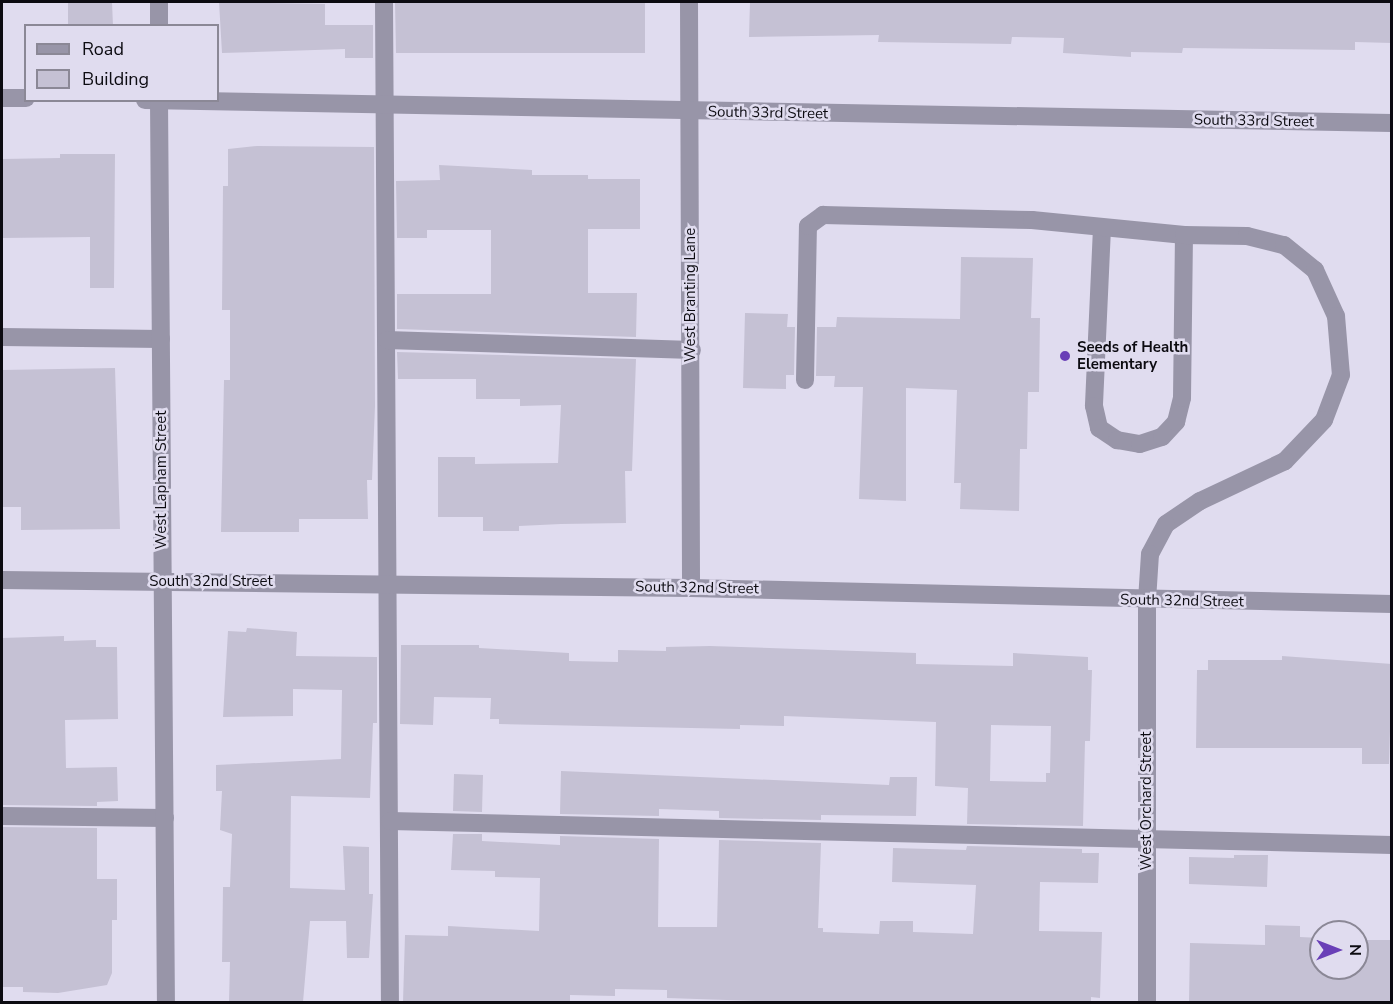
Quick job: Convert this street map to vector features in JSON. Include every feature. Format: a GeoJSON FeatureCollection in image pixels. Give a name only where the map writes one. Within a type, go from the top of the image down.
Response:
{"type":"FeatureCollection","features":[{"type":"Feature","properties":{"kind":"street"},"geometry":{"type":"LineString","coordinates":[[159,2],[159,24]]}},
{"type":"Feature","properties":{"kind":"street"},"geometry":{"type":"LineString","coordinates":[[384,2],[390,1002]]}},
{"type":"Feature","properties":{"kind":"street","name":"West Branting Lane"},"geometry":{"type":"LineString","coordinates":[[689,2],[692,350],[691,588]]}},
{"type":"Feature","properties":{"kind":"street"},"geometry":{"type":"LineString","coordinates":[[2,98],[24,98]]}},
{"type":"Feature","properties":{"kind":"street","name":"West Lapham Street"},"geometry":{"type":"LineString","coordinates":[[159,102],[166,1002]]}},
{"type":"Feature","properties":{"kind":"street","name":"South 33rd Street"},"geometry":{"type":"LineString","coordinates":[[216,102],[1392,123]]}},
{"type":"Feature","properties":{"kind":"street","name":"West Orchard Street"},"geometry":{"type":"LineString","coordinates":[[805,380],[808,226],[823,215],[1032,220],[1184,235],[1247,236],[1284,244],[1315,270],[1336,316],[1341,375],[1324,420],[1285,461],[1200,501],[1166,524],[1150,554],[1147,600],[1147,1002]]}},
{"type":"Feature","properties":{"kind":"street"},"geometry":{"type":"LineString","coordinates":[[1102,228],[1094,406],[1099,428],[1117,440],[1140,444],[1162,437],[1176,422],[1182,398],[1184,235]]}},
{"type":"Feature","properties":{"kind":"street"},"geometry":{"type":"LineString","coordinates":[[2,336],[161,339]]}},
{"type":"Feature","properties":{"kind":"street"},"geometry":{"type":"LineString","coordinates":[[387,340],[692,350]]}},
{"type":"Feature","properties":{"kind":"street","name":"South 32nd Street"},"geometry":{"type":"LineString","coordinates":[[2,580],[691,588],[1392,604]]}},
{"type":"Feature","properties":{"kind":"street"},"geometry":{"type":"LineString","coordinates":[[2,816],[165,818]]}},
{"type":"Feature","properties":{"kind":"street"},"geometry":{"type":"LineString","coordinates":[[390,821],[1147,841],[1392,845]]}},
{"type":"Feature","properties":{"kind":"building"},"geometry":{"type":"Polygon","coordinates":[[[68,2],[112,2],[113,24],[68,24],[68,2]]]}},
{"type":"Feature","properties":{"kind":"building"},"geometry":{"type":"Polygon","coordinates":[[[219,2],[325,4],[325,25],[373,25],[373,58],[345,58],[345,49],[222,53],[219,2]]]}},
{"type":"Feature","properties":{"kind":"building"},"geometry":{"type":"Polygon","coordinates":[[[395,2],[645,2],[645,53],[396,53],[395,2]]]}},
{"type":"Feature","properties":{"kind":"building"},"geometry":{"type":"Polygon","coordinates":[[[750,2],[1392,2],[1392,43],[1355,42],[1355,50],[1183,48],[1182,53],[1131,52],[1131,57],[1063,53],[1064,38],[1012,37],[1011,44],[878,42],[879,35],[749,37],[750,2]]]}},
{"type":"Feature","properties":{"kind":"building"},"geometry":{"type":"Polygon","coordinates":[[[257,146],[374,147],[375,406],[372,480],[367,480],[368,519],[299,519],[299,532],[221,532],[224,380],[230,380],[230,310],[222,310],[223,186],[228,186],[228,149],[257,146]]]}},
{"type":"Feature","properties":{"kind":"building"},"geometry":{"type":"Polygon","coordinates":[[[60,154],[115,154],[114,288],[90,288],[90,237],[2,238],[2,159],[60,158],[60,154]]]}},
{"type":"Feature","properties":{"kind":"building"},"geometry":{"type":"Polygon","coordinates":[[[439,165],[532,170],[532,175],[588,175],[588,179],[640,179],[640,229],[588,229],[588,293],[637,293],[636,337],[397,329],[397,294],[491,294],[491,230],[427,230],[427,238],[397,238],[396,181],[440,180],[439,165]]]}},
{"type":"Feature","properties":{"kind":"building"},"geometry":{"type":"Polygon","coordinates":[[[961,257],[1033,258],[1031,318],[1040,318],[1039,392],[1028,392],[1027,449],[1020,449],[1019,511],[960,509],[961,483],[954,483],[957,390],[906,388],[906,501],[859,499],[863,387],[834,387],[835,376],[816,376],[817,327],[836,327],[837,317],[960,319],[961,257]]]}},
{"type":"Feature","properties":{"kind":"building"},"geometry":{"type":"Polygon","coordinates":[[[745,313],[788,314],[787,327],[795,327],[794,375],[786,375],[786,389],[743,388],[745,313]]]}},
{"type":"Feature","properties":{"kind":"building"},"geometry":{"type":"Polygon","coordinates":[[[397,352],[636,359],[632,471],[625,471],[626,523],[519,526],[519,531],[483,531],[483,517],[438,517],[438,457],[475,457],[475,464],[558,463],[561,405],[520,406],[520,399],[476,399],[476,379],[398,379],[397,352]]]}},
{"type":"Feature","properties":{"kind":"building"},"geometry":{"type":"Polygon","coordinates":[[[115,368],[120,529],[21,530],[21,507],[2,507],[2,370],[115,368]]]}},
{"type":"Feature","properties":{"kind":"building"},"geometry":{"type":"Polygon","coordinates":[[[247,628],[297,632],[296,656],[377,657],[377,723],[373,723],[370,798],[291,796],[290,888],[345,890],[343,846],[369,847],[369,894],[373,894],[369,958],[347,958],[346,921],[310,921],[303,1002],[229,1002],[230,962],[222,962],[223,887],[230,887],[232,834],[220,830],[222,791],[216,791],[216,765],[341,759],[342,690],[293,689],[293,716],[223,717],[228,631],[246,632],[247,628]]]}},
{"type":"Feature","properties":{"kind":"building"},"geometry":{"type":"Polygon","coordinates":[[[64,636],[64,641],[96,640],[96,647],[117,647],[118,719],[65,720],[66,768],[117,767],[118,801],[97,802],[97,806],[2,805],[2,638],[64,636]]]}},
{"type":"Feature","properties":{"kind":"building"},"geometry":{"type":"Polygon","coordinates":[[[401,645],[479,645],[479,648],[569,653],[569,661],[618,662],[618,650],[666,651],[666,647],[710,646],[916,653],[916,664],[1013,666],[1013,653],[1088,657],[1088,670],[1092,670],[1090,741],[1085,741],[1083,826],[967,824],[968,788],[935,786],[936,722],[784,716],[784,726],[740,725],[740,729],[499,724],[499,719],[490,719],[491,698],[434,697],[433,725],[400,724],[401,645]],[[991,725],[990,781],[1046,782],[1046,773],[1050,773],[1051,726],[991,725]]]}},
{"type":"Feature","properties":{"kind":"building"},"geometry":{"type":"Polygon","coordinates":[[[1282,656],[1392,664],[1389,764],[1362,764],[1362,748],[1196,748],[1197,670],[1208,670],[1208,660],[1282,660],[1282,656]]]}},
{"type":"Feature","properties":{"kind":"building"},"geometry":{"type":"Polygon","coordinates":[[[561,771],[889,785],[890,777],[917,777],[916,816],[821,815],[821,820],[719,818],[719,811],[659,809],[659,816],[560,814],[561,771]]]}},
{"type":"Feature","properties":{"kind":"building"},"geometry":{"type":"Polygon","coordinates":[[[454,774],[483,775],[482,812],[453,811],[454,774]]]}},
{"type":"Feature","properties":{"kind":"building"},"geometry":{"type":"Polygon","coordinates":[[[2,827],[97,828],[97,879],[117,879],[117,920],[112,920],[112,973],[107,985],[58,993],[23,992],[23,987],[2,987],[2,827]]]}},
{"type":"Feature","properties":{"kind":"building"},"geometry":{"type":"Polygon","coordinates":[[[453,834],[482,834],[482,841],[560,845],[560,836],[659,839],[658,927],[717,927],[719,840],[821,843],[818,928],[823,928],[823,932],[879,934],[880,921],[913,921],[913,932],[973,934],[976,885],[892,882],[893,848],[966,850],[967,846],[1082,849],[1082,853],[1099,853],[1098,883],[1040,882],[1039,931],[1102,932],[1100,998],[1091,997],[1091,1002],[791,1002],[667,998],[667,990],[615,989],[615,996],[570,995],[570,1002],[403,1002],[405,935],[448,936],[448,926],[539,931],[540,878],[495,877],[495,871],[451,870],[453,834]]]}},
{"type":"Feature","properties":{"kind":"building"},"geometry":{"type":"Polygon","coordinates":[[[1234,855],[1268,855],[1267,887],[1189,884],[1189,857],[1234,858],[1234,855]]]}},
{"type":"Feature","properties":{"kind":"building"},"geometry":{"type":"Polygon","coordinates":[[[1265,925],[1300,926],[1300,937],[1309,937],[1309,980],[1369,980],[1369,940],[1392,940],[1392,1002],[1189,1002],[1190,943],[1265,945],[1265,925]]]}},
{"type":"Feature","properties":{"kind":"place","name":"Seeds of Health Elementary"},"geometry":{"type":"Point","coordinates":[1065,356]}}]}
